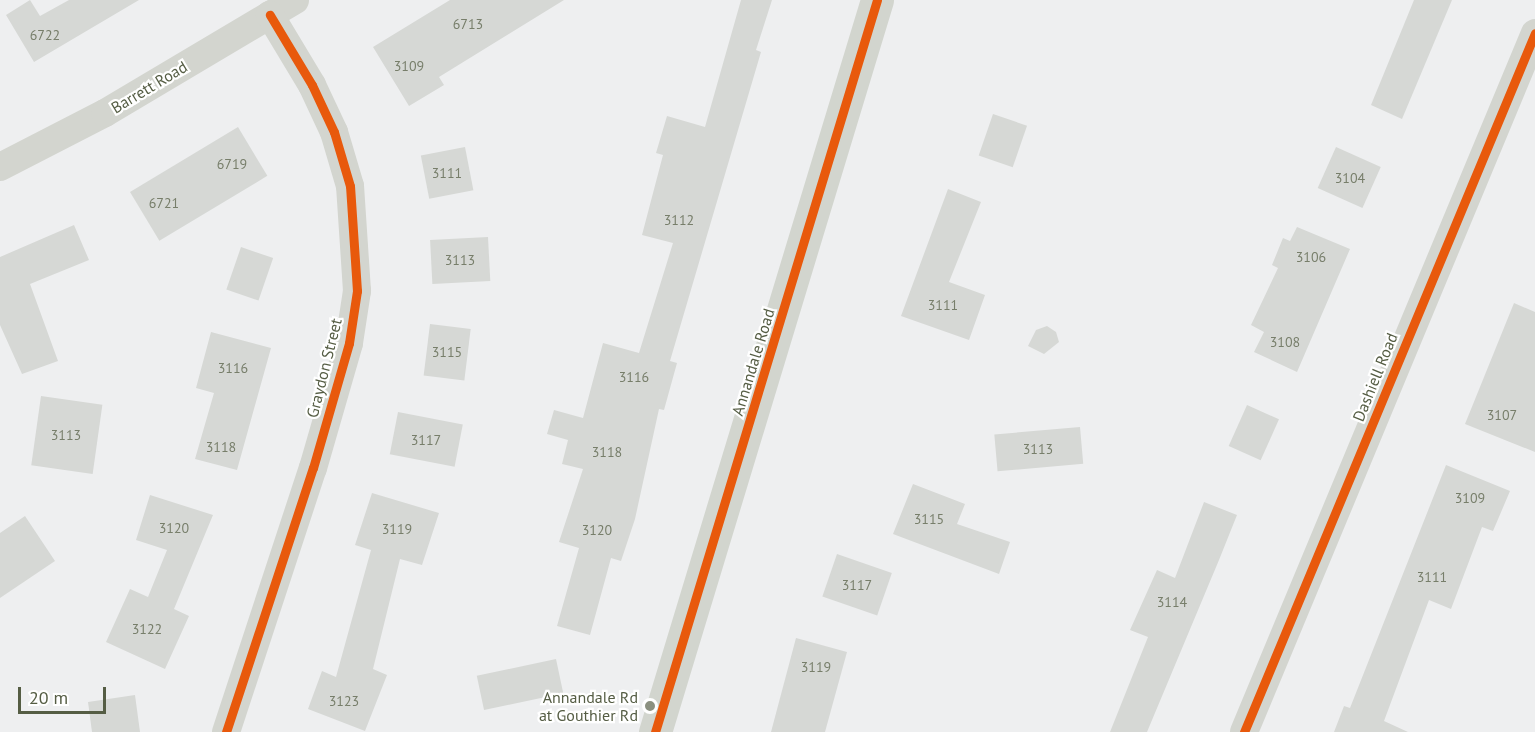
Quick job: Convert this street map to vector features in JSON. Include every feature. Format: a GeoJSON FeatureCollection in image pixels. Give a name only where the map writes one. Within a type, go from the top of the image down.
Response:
{"type":"FeatureCollection","features":[{"type":"Feature","properties":{"kind":"main road","name":"Annandale Road"},"geometry":{"type":"LineString","coordinates":[[655,732],[877,0]]}},
{"type":"Feature","properties":{"kind":"street","name":"Barrett Road"},"geometry":{"type":"LineString","coordinates":[[0,167],[105,113],[295,0]]}},
{"type":"Feature","properties":{"kind":"street","name":"Graydon Street"},"geometry":{"type":"LineString","coordinates":[[226,732],[313,468],[349,343],[357,291],[350,186],[334,132],[312,85],[270,15]]}},
{"type":"Feature","properties":{"kind":"street","name":"Dashiell Road"},"geometry":{"type":"LineString","coordinates":[[1244,732],[1535,33]]}},
{"type":"Feature","properties":{"kind":"building"},"geometry":{"type":"Polygon","coordinates":[[[30,0],[40,16],[69,0],[139,0],[34,62],[6,15],[30,0]]]}},
{"type":"Feature","properties":{"kind":"building"},"geometry":{"type":"Polygon","coordinates":[[[450,0],[564,0],[439,77],[444,85],[409,106],[373,47],[450,0]]]}},
{"type":"Feature","properties":{"kind":"building"},"geometry":{"type":"Polygon","coordinates":[[[741,0],[772,0],[756,50],[761,52],[670,361],[677,363],[664,410],[659,409],[635,519],[621,561],[611,558],[590,635],[557,626],[579,548],[559,542],[583,469],[562,464],[568,440],[547,434],[554,410],[583,418],[603,343],[639,353],[673,243],[642,235],[663,155],[656,153],[667,116],[705,127],[741,0]]]}},
{"type":"Feature","properties":{"kind":"building"},"geometry":{"type":"Polygon","coordinates":[[[1414,0],[1452,0],[1402,119],[1371,105],[1414,0]]]}},
{"type":"Feature","properties":{"kind":"building"},"geometry":{"type":"Polygon","coordinates":[[[993,114],[1027,126],[1013,167],[979,156],[993,114]]]}},
{"type":"Feature","properties":{"kind":"building"},"geometry":{"type":"Polygon","coordinates":[[[238,127],[267,176],[159,241],[130,192],[238,127]]]}},
{"type":"Feature","properties":{"kind":"building"},"geometry":{"type":"Polygon","coordinates":[[[465,147],[473,190],[429,199],[421,156],[465,147]]]}},
{"type":"Feature","properties":{"kind":"building"},"geometry":{"type":"Polygon","coordinates":[[[1336,147],[1381,167],[1362,208],[1318,188],[1336,147]]]}},
{"type":"Feature","properties":{"kind":"building"},"geometry":{"type":"Polygon","coordinates":[[[948,189],[981,202],[949,282],[985,295],[969,340],[901,316],[948,189]]]}},
{"type":"Feature","properties":{"kind":"building"},"geometry":{"type":"Polygon","coordinates":[[[74,225],[89,260],[30,284],[58,361],[22,374],[0,325],[0,257],[74,225]]]}},
{"type":"Feature","properties":{"kind":"building"},"geometry":{"type":"Polygon","coordinates":[[[1297,227],[1350,249],[1297,372],[1254,352],[1264,332],[1251,325],[1278,268],[1272,265],[1283,238],[1290,241],[1297,227]]]}},
{"type":"Feature","properties":{"kind":"building"},"geometry":{"type":"Polygon","coordinates":[[[488,237],[490,281],[432,284],[430,240],[488,237]]]}},
{"type":"Feature","properties":{"kind":"building"},"geometry":{"type":"Polygon","coordinates":[[[241,247],[273,258],[258,301],[226,290],[241,247]]]}},
{"type":"Feature","properties":{"kind":"building"},"geometry":{"type":"Polygon","coordinates":[[[1514,303],[1535,312],[1535,452],[1465,424],[1514,303]]]}},
{"type":"Feature","properties":{"kind":"building"},"geometry":{"type":"Polygon","coordinates":[[[430,324],[471,329],[464,381],[424,376],[430,324]]]}},
{"type":"Feature","properties":{"kind":"building"},"geometry":{"type":"Polygon","coordinates":[[[1047,326],[1056,332],[1059,342],[1044,354],[1028,346],[1036,330],[1047,326]]]}},
{"type":"Feature","properties":{"kind":"building"},"geometry":{"type":"Polygon","coordinates":[[[211,332],[271,348],[237,470],[195,459],[214,393],[196,388],[211,332]]]}},
{"type":"Feature","properties":{"kind":"building"},"geometry":{"type":"Polygon","coordinates":[[[41,396],[102,405],[93,474],[31,465],[41,396]]]}},
{"type":"Feature","properties":{"kind":"building"},"geometry":{"type":"Polygon","coordinates":[[[1247,405],[1279,419],[1261,460],[1229,446],[1247,405]]]}},
{"type":"Feature","properties":{"kind":"building"},"geometry":{"type":"Polygon","coordinates":[[[398,412],[463,425],[455,467],[390,454],[398,412]]]}},
{"type":"Feature","properties":{"kind":"building"},"geometry":{"type":"Polygon","coordinates":[[[1080,427],[1083,464],[998,471],[994,434],[1080,427]]]}},
{"type":"Feature","properties":{"kind":"building"},"geometry":{"type":"Polygon","coordinates":[[[1446,465],[1510,491],[1493,531],[1482,527],[1451,609],[1429,600],[1384,721],[1408,732],[1334,732],[1344,706],[1350,708],[1446,465]]]}},
{"type":"Feature","properties":{"kind":"building"},"geometry":{"type":"Polygon","coordinates":[[[913,484],[965,504],[957,524],[1010,542],[999,574],[893,534],[913,484]]]}},
{"type":"Feature","properties":{"kind":"building"},"geometry":{"type":"Polygon","coordinates":[[[372,493],[439,513],[422,565],[400,559],[373,669],[387,675],[365,731],[308,709],[322,671],[336,677],[371,550],[355,545],[372,493]]]}},
{"type":"Feature","properties":{"kind":"building"},"geometry":{"type":"Polygon","coordinates":[[[150,495],[213,515],[174,609],[189,616],[165,669],[106,642],[130,589],[148,597],[167,550],[136,540],[150,495]]]}},
{"type":"Feature","properties":{"kind":"building"},"geometry":{"type":"Polygon","coordinates":[[[1204,502],[1237,515],[1219,560],[1147,732],[1110,732],[1148,637],[1130,630],[1157,570],[1175,578],[1204,502]]]}},
{"type":"Feature","properties":{"kind":"building"},"geometry":{"type":"Polygon","coordinates":[[[25,516],[55,561],[0,598],[0,533],[25,516]]]}},
{"type":"Feature","properties":{"kind":"building"},"geometry":{"type":"Polygon","coordinates":[[[837,554],[892,573],[877,615],[822,597],[837,554]]]}},
{"type":"Feature","properties":{"kind":"building"},"geometry":{"type":"Polygon","coordinates":[[[796,638],[847,652],[825,732],[771,732],[796,638]]]}},
{"type":"Feature","properties":{"kind":"building"},"geometry":{"type":"Polygon","coordinates":[[[556,659],[563,693],[484,710],[477,676],[556,659]]]}},
{"type":"Feature","properties":{"kind":"building"},"geometry":{"type":"Polygon","coordinates":[[[135,695],[140,732],[92,732],[88,702],[135,695]]]}},
{"type":"Feature","properties":{"kind":"cycle path"},"geometry":{"type":"LineString","coordinates":[[655,732],[877,0]]}},
{"type":"Feature","properties":{"kind":"cycle path"},"geometry":{"type":"LineString","coordinates":[[226,732],[313,468],[349,343],[357,291],[350,186],[334,132],[312,85],[270,15]]}},
{"type":"Feature","properties":{"kind":"cycle path"},"geometry":{"type":"LineString","coordinates":[[1244,732],[1535,33]]}},
{"type":"Feature","properties":{"kind":"place","name":"Annandale Rd at Gouthier Rd"},"geometry":{"type":"Point","coordinates":[650,706]}}]}
